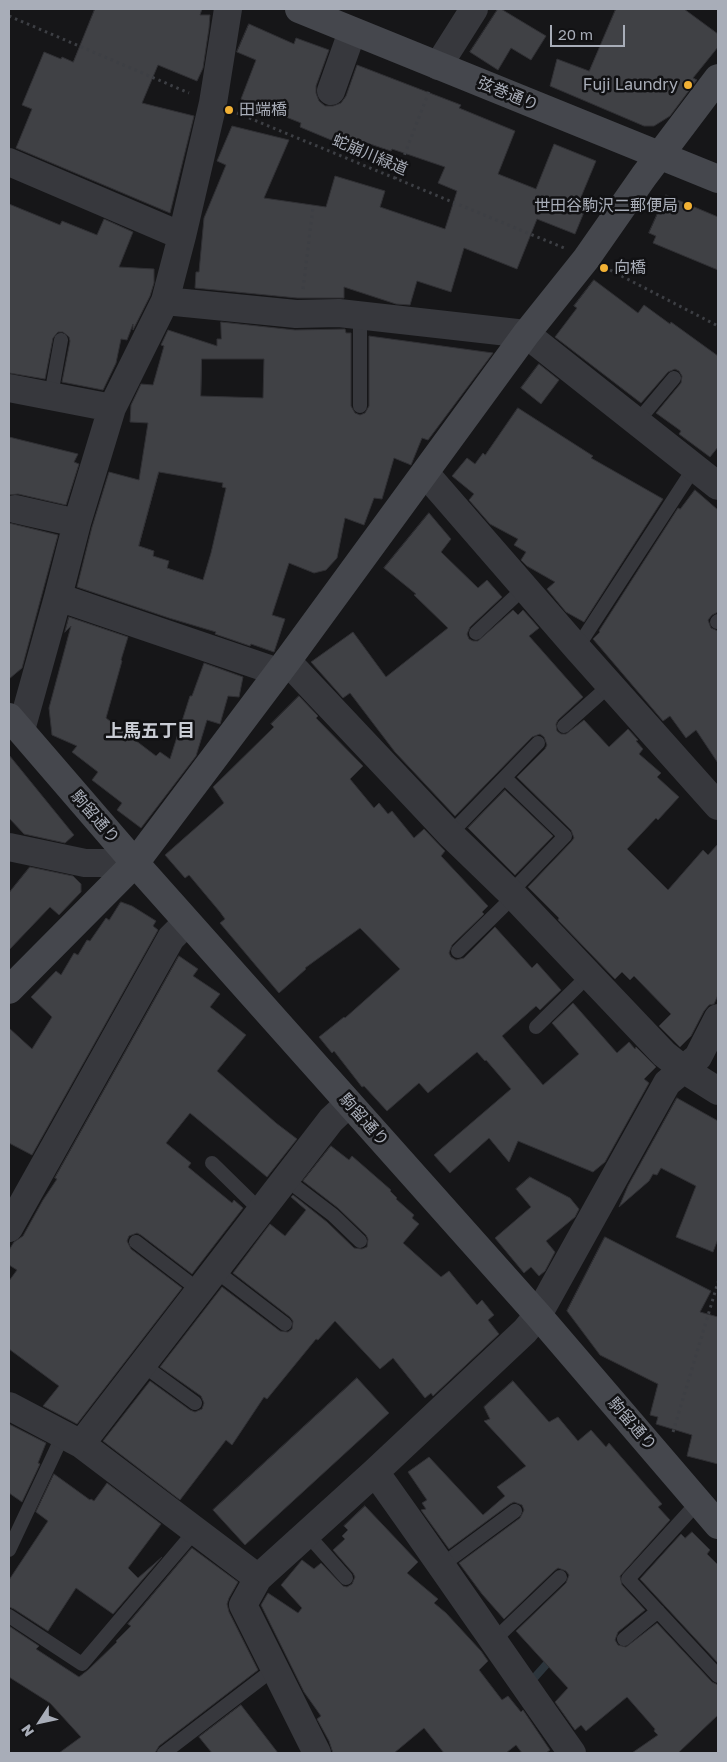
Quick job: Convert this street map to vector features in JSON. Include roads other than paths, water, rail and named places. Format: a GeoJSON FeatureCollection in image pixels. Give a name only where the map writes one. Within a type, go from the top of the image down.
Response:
{"type":"FeatureCollection","features":[{"type":"Feature","properties":{"kind":"street"},"geometry":{"type":"LineString","coordinates":[[15,724],[58,597],[77,523],[112,408],[165,301],[213,103],[228,9]]}},
{"type":"Feature","properties":{"kind":"street","name":"弦巻通り"},"geometry":{"type":"LineString","coordinates":[[299,9],[718,179]]}},
{"type":"Feature","properties":{"kind":"street"},"geometry":{"type":"LineString","coordinates":[[438,66],[474,9]]}},
{"type":"Feature","properties":{"kind":"street"},"geometry":{"type":"LineString","coordinates":[[331,91],[352,32]]}},
{"type":"Feature","properties":{"kind":"street"},"geometry":{"type":"LineString","coordinates":[[9,990],[134,863],[282,666],[526,334],[586,259],[718,78]]}},
{"type":"Feature","properties":{"kind":"street"},"geometry":{"type":"LineString","coordinates":[[9,162],[182,236]]}},
{"type":"Feature","properties":{"kind":"street"},"geometry":{"type":"LineString","coordinates":[[165,301],[300,314],[339,313],[526,334],[637,422],[710,476]]}},
{"type":"Feature","properties":{"kind":"street"},"geometry":{"type":"LineString","coordinates":[[9,388],[112,408]]}},
{"type":"Feature","properties":{"kind":"street"},"geometry":{"type":"LineString","coordinates":[[425,473],[524,588],[718,806]]}},
{"type":"Feature","properties":{"kind":"street"},"geometry":{"type":"LineString","coordinates":[[15,508],[77,523]]}},
{"type":"Feature","properties":{"kind":"street"},"geometry":{"type":"LineString","coordinates":[[58,597],[282,666],[512,895],[664,1054],[683,1069],[718,1091]]}},
{"type":"Feature","properties":{"kind":"street","name":"駒留通り"},"geometry":{"type":"LineString","coordinates":[[15,724],[134,863],[538,1315],[664,1461],[711,1512]]}},
{"type":"Feature","properties":{"kind":"street"},"geometry":{"type":"LineString","coordinates":[[9,847],[86,863],[134,863]]}},
{"type":"Feature","properties":{"kind":"street"},"geometry":{"type":"LineString","coordinates":[[9,1228],[172,938],[187,922]]}},
{"type":"Feature","properties":{"kind":"street"},"geometry":{"type":"LineString","coordinates":[[317,1753],[243,1605],[258,1578],[375,1472],[525,1331],[538,1315],[667,1082],[698,1057],[718,1018]]}},
{"type":"Feature","properties":{"kind":"street"},"geometry":{"type":"LineString","coordinates":[[72,1440],[143,1365],[287,1180],[331,1120],[349,1103]]}},
{"type":"Feature","properties":{"kind":"street"},"geometry":{"type":"LineString","coordinates":[[9,1406],[72,1440],[258,1578]]}},
{"type":"Feature","properties":{"kind":"street"},"geometry":{"type":"LineString","coordinates":[[375,1472],[572,1753]]}},
{"type":"Feature","properties":{"kind":"lane"},"geometry":{"type":"LineString","coordinates":[[360,316],[360,406]]}},
{"type":"Feature","properties":{"kind":"lane"},"geometry":{"type":"LineString","coordinates":[[51,395],[61,340]]}},
{"type":"Feature","properties":{"kind":"lane"},"geometry":{"type":"LineString","coordinates":[[637,422],[674,378]]}},
{"type":"Feature","properties":{"kind":"lane"},"geometry":{"type":"LineString","coordinates":[[577,648],[710,476]]}},
{"type":"Feature","properties":{"kind":"lane"},"geometry":{"type":"LineString","coordinates":[[476,633],[524,588]]}},
{"type":"Feature","properties":{"kind":"lane"},"geometry":{"type":"LineString","coordinates":[[564,726],[610,685]]}},
{"type":"Feature","properties":{"kind":"lane"},"geometry":{"type":"LineString","coordinates":[[450,834],[538,743]]}},
{"type":"Feature","properties":{"kind":"lane"},"geometry":{"type":"LineString","coordinates":[[458,951],[512,895],[564,836],[505,778]]}},
{"type":"Feature","properties":{"kind":"lane"},"geometry":{"type":"LineString","coordinates":[[536,1027],[588,976]]}},
{"type":"Feature","properties":{"kind":"lane"},"geometry":{"type":"LineString","coordinates":[[212,1163],[262,1212]]}},
{"type":"Feature","properties":{"kind":"lane"},"geometry":{"type":"LineString","coordinates":[[287,1180],[333,1215],[360,1241]]}},
{"type":"Feature","properties":{"kind":"lane"},"geometry":{"type":"LineString","coordinates":[[136,1242],[285,1324]]}},
{"type":"Feature","properties":{"kind":"lane"},"geometry":{"type":"LineString","coordinates":[[143,1365],[195,1404]]}},
{"type":"Feature","properties":{"kind":"lane"},"geometry":{"type":"LineString","coordinates":[[9,1550],[72,1440]]}},
{"type":"Feature","properties":{"kind":"lane"},"geometry":{"type":"LineString","coordinates":[[442,1566],[515,1511]]}},
{"type":"Feature","properties":{"kind":"lane"},"geometry":{"type":"LineString","coordinates":[[711,1512],[628,1579],[718,1676]]}},
{"type":"Feature","properties":{"kind":"lane"},"geometry":{"type":"LineString","coordinates":[[9,1616],[82,1664],[195,1531]]}},
{"type":"Feature","properties":{"kind":"lane"},"geometry":{"type":"LineString","coordinates":[[307,1534],[346,1578]]}},
{"type":"Feature","properties":{"kind":"lane"},"geometry":{"type":"LineString","coordinates":[[493,1641],[560,1577]]}},
{"type":"Feature","properties":{"kind":"lane"},"geometry":{"type":"LineString","coordinates":[[624,1639],[658,1611]]}},
{"type":"Feature","properties":{"kind":"lane"},"geometry":{"type":"LineString","coordinates":[[164,1753],[274,1668]]}},
{"type":"Feature","properties":{"kind":"waterway"},"geometry":{"type":"LineString","coordinates":[[535,1677],[552,1658]]}},
{"type":"Feature","properties":{"kind":"place","name":"Fuji Laundry"},"geometry":{"type":"Point","coordinates":[688,85]}},
{"type":"Feature","properties":{"kind":"place","name":"田端橋"},"geometry":{"type":"Point","coordinates":[229,110]}},
{"type":"Feature","properties":{"kind":"place","name":"世田谷駒沢二郵便局"},"geometry":{"type":"Point","coordinates":[688,206]}},
{"type":"Feature","properties":{"kind":"place","name":"向橋"},"geometry":{"type":"Point","coordinates":[604,268]}},
{"type":"Feature","properties":{"kind":"district","name":"上馬五丁目"},"geometry":{"type":"Point","coordinates":[150,731]}}]}
